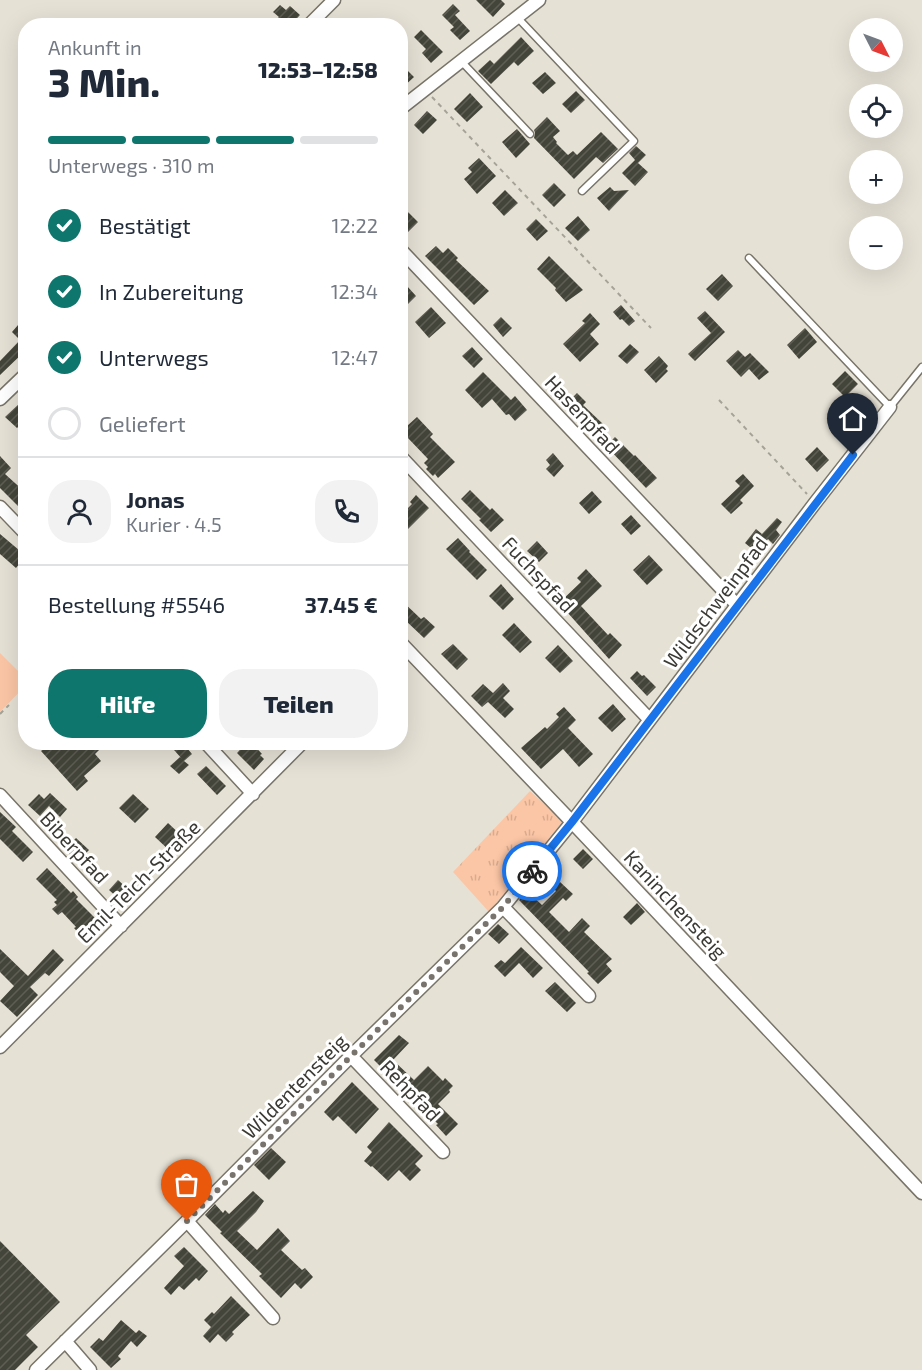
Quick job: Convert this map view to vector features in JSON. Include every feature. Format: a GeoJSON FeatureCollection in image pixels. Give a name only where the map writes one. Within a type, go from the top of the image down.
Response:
{"type":"FeatureCollection","features":[{"type":"Feature","properties":{"kind":"street"},"geometry":{"type":"LineString","coordinates":[[316,18],[334,0]]}},
{"type":"Feature","properties":{"kind":"street"},"geometry":{"type":"LineString","coordinates":[[408,104],[539,0]]}},
{"type":"Feature","properties":{"kind":"street","name":"Hasenpfad"},"geometry":{"type":"LineString","coordinates":[[408,257],[737,605]]}},
{"type":"Feature","properties":{"kind":"street"},"geometry":{"type":"LineString","coordinates":[[0,399],[18,382]]}},
{"type":"Feature","properties":{"kind":"street","name":"Wildschweinpfad"},"geometry":{"type":"LineString","coordinates":[[572,822],[891,407]]}},
{"type":"Feature","properties":{"kind":"street","name":"Fuchspfad"},"geometry":{"type":"LineString","coordinates":[[408,464],[650,719]]}},
{"type":"Feature","properties":{"kind":"street"},"geometry":{"type":"LineString","coordinates":[[0,507],[18,526]]}},
{"type":"Feature","properties":{"kind":"street","name":"Kaninchensteig"},"geometry":{"type":"LineString","coordinates":[[408,650],[922,1193]]}},
{"type":"Feature","properties":{"kind":"street"},"geometry":{"type":"LineString","coordinates":[[212,750],[253,794]]}},
{"type":"Feature","properties":{"kind":"street","name":"Emil-Teich-Straße"},"geometry":{"type":"LineString","coordinates":[[0,1047],[295,750]]}},
{"type":"Feature","properties":{"kind":"street","name":"Biberpfad"},"geometry":{"type":"LineString","coordinates":[[0,795],[121,926]]}},
{"type":"Feature","properties":{"kind":"street","name":"Wildentensteig"},"geometry":{"type":"LineString","coordinates":[[36,1370],[503,907],[572,822]]}},
{"type":"Feature","properties":{"kind":"street"},"geometry":{"type":"LineString","coordinates":[[503,907],[589,996]]}},
{"type":"Feature","properties":{"kind":"street","name":"Rehpfad"},"geometry":{"type":"LineString","coordinates":[[351,1056],[443,1152]]}},
{"type":"Feature","properties":{"kind":"street"},"geometry":{"type":"LineString","coordinates":[[187,1221],[273,1318]]}},
{"type":"Feature","properties":{"kind":"street"},"geometry":{"type":"LineString","coordinates":[[65,1341],[90,1370]]}},
{"type":"Feature","properties":{"kind":"lane"},"geometry":{"type":"LineString","coordinates":[[516,17],[634,141],[582,191]]}},
{"type":"Feature","properties":{"kind":"lane"},"geometry":{"type":"LineString","coordinates":[[461,62],[530,134]]}},
{"type":"Feature","properties":{"kind":"lane"},"geometry":{"type":"LineString","coordinates":[[749,258],[891,407],[922,367]]}},
{"type":"Feature","properties":{"kind":"path"},"geometry":{"type":"LineString","coordinates":[[426,90],[651,328]]}},
{"type":"Feature","properties":{"kind":"path"},"geometry":{"type":"LineString","coordinates":[[719,400],[815,503]]}},
{"type":"Feature","properties":{"kind":"path"},"geometry":{"type":"LineString","coordinates":[[0,714],[9,705]]}},
{"type":"Feature","properties":{"kind":"green space"},"geometry":{"type":"Polygon","coordinates":[[[0,653],[18,671],[18,693],[0,712],[0,653]]]}},
{"type":"Feature","properties":{"kind":"green space"},"geometry":{"type":"Polygon","coordinates":[[[530,791],[563,821],[489,912],[453,872],[530,791]]]}},
{"type":"Feature","properties":{"kind":"building"},"geometry":{"type":"Polygon","coordinates":[[[476,0],[501,0],[505,4],[493,17],[476,0]]]}},
{"type":"Feature","properties":{"kind":"building"},"geometry":{"type":"Polygon","coordinates":[[[453,4],[460,11],[455,15],[470,31],[460,40],[450,30],[454,27],[442,15],[453,4]]]}},
{"type":"Feature","properties":{"kind":"building"},"geometry":{"type":"Polygon","coordinates":[[[280,5],[286,10],[290,6],[300,15],[297,18],[278,18],[273,12],[280,5]]]}},
{"type":"Feature","properties":{"kind":"building"},"geometry":{"type":"Polygon","coordinates":[[[421,30],[443,52],[431,63],[422,53],[426,49],[414,37],[421,30]]]}},
{"type":"Feature","properties":{"kind":"building"},"geometry":{"type":"Polygon","coordinates":[[[521,37],[534,51],[518,66],[514,62],[491,84],[478,71],[490,60],[494,64],[521,37]]]}},
{"type":"Feature","properties":{"kind":"building"},"geometry":{"type":"Polygon","coordinates":[[[408,71],[414,77],[408,83],[408,71]]]}},
{"type":"Feature","properties":{"kind":"building"},"geometry":{"type":"Polygon","coordinates":[[[545,72],[556,83],[543,94],[532,83],[545,72]]]}},
{"type":"Feature","properties":{"kind":"building"},"geometry":{"type":"Polygon","coordinates":[[[576,91],[585,100],[571,113],[562,104],[576,91]]]}},
{"type":"Feature","properties":{"kind":"building"},"geometry":{"type":"Polygon","coordinates":[[[470,93],[483,107],[467,122],[454,109],[470,93]]]}},
{"type":"Feature","properties":{"kind":"building"},"geometry":{"type":"Polygon","coordinates":[[[427,111],[437,120],[423,134],[414,125],[427,111]]]}},
{"type":"Feature","properties":{"kind":"building"},"geometry":{"type":"Polygon","coordinates":[[[547,117],[560,131],[553,137],[556,143],[568,155],[573,151],[577,155],[601,132],[618,149],[603,163],[596,157],[574,179],[534,138],[534,130],[547,117]]]}},
{"type":"Feature","properties":{"kind":"building"},"geometry":{"type":"Polygon","coordinates":[[[517,129],[530,144],[516,158],[502,142],[517,129]]]}},
{"type":"Feature","properties":{"kind":"building"},"geometry":{"type":"Polygon","coordinates":[[[636,146],[646,155],[638,163],[648,172],[635,186],[622,173],[635,160],[629,153],[636,146]]]}},
{"type":"Feature","properties":{"kind":"building"},"geometry":{"type":"Polygon","coordinates":[[[479,158],[496,176],[477,194],[464,179],[472,172],[468,168],[479,158]]]}},
{"type":"Feature","properties":{"kind":"building"},"geometry":{"type":"Polygon","coordinates":[[[554,183],[566,195],[554,207],[542,195],[554,183]]]}},
{"type":"Feature","properties":{"kind":"building"},"geometry":{"type":"Polygon","coordinates":[[[610,187],[614,191],[629,190],[609,211],[597,198],[610,187]]]}},
{"type":"Feature","properties":{"kind":"building"},"geometry":{"type":"Polygon","coordinates":[[[505,190],[518,203],[504,216],[492,203],[505,190]]]}},
{"type":"Feature","properties":{"kind":"building"},"geometry":{"type":"Polygon","coordinates":[[[408,212],[418,222],[408,232],[408,212]]]}},
{"type":"Feature","properties":{"kind":"building"},"geometry":{"type":"Polygon","coordinates":[[[578,216],[590,230],[578,241],[565,228],[578,216]]]}},
{"type":"Feature","properties":{"kind":"building"},"geometry":{"type":"Polygon","coordinates":[[[536,219],[548,231],[537,241],[526,229],[536,219]]]}},
{"type":"Feature","properties":{"kind":"building"},"geometry":{"type":"Polygon","coordinates":[[[436,246],[443,253],[448,248],[458,258],[456,260],[489,291],[474,305],[425,256],[436,246]]]}},
{"type":"Feature","properties":{"kind":"building"},"geometry":{"type":"Polygon","coordinates":[[[549,256],[583,290],[566,302],[537,269],[549,256]]]}},
{"type":"Feature","properties":{"kind":"building"},"geometry":{"type":"Polygon","coordinates":[[[722,274],[733,286],[718,301],[706,289],[722,274]]]}},
{"type":"Feature","properties":{"kind":"building"},"geometry":{"type":"Polygon","coordinates":[[[408,287],[416,296],[408,304],[408,287]]]}},
{"type":"Feature","properties":{"kind":"building"},"geometry":{"type":"Polygon","coordinates":[[[621,305],[635,321],[629,326],[613,312],[621,305]]]}},
{"type":"Feature","properties":{"kind":"building"},"geometry":{"type":"Polygon","coordinates":[[[431,307],[446,323],[429,338],[415,322],[431,307]]]}},
{"type":"Feature","properties":{"kind":"building"},"geometry":{"type":"Polygon","coordinates":[[[705,311],[725,332],[695,361],[688,354],[711,333],[697,318],[705,311]]]}},
{"type":"Feature","properties":{"kind":"building"},"geometry":{"type":"Polygon","coordinates":[[[590,313],[600,324],[590,334],[599,344],[580,362],[563,344],[585,323],[582,321],[590,313]]]}},
{"type":"Feature","properties":{"kind":"building"},"geometry":{"type":"Polygon","coordinates":[[[501,317],[512,328],[503,337],[493,325],[501,317]]]}},
{"type":"Feature","properties":{"kind":"building"},"geometry":{"type":"Polygon","coordinates":[[[18,325],[18,338],[12,332],[18,325]]]}},
{"type":"Feature","properties":{"kind":"building"},"geometry":{"type":"Polygon","coordinates":[[[805,328],[817,342],[799,359],[787,345],[805,328]]]}},
{"type":"Feature","properties":{"kind":"building"},"geometry":{"type":"Polygon","coordinates":[[[18,342],[18,358],[0,375],[0,361],[18,342]]]}},
{"type":"Feature","properties":{"kind":"building"},"geometry":{"type":"Polygon","coordinates":[[[630,344],[639,352],[627,364],[618,356],[630,344]]]}},
{"type":"Feature","properties":{"kind":"building"},"geometry":{"type":"Polygon","coordinates":[[[472,347],[483,359],[474,368],[462,356],[472,347]]]}},
{"type":"Feature","properties":{"kind":"building"},"geometry":{"type":"Polygon","coordinates":[[[738,350],[745,357],[750,353],[769,372],[759,380],[749,369],[741,377],[726,361],[738,350]]]}},
{"type":"Feature","properties":{"kind":"building"},"geometry":{"type":"Polygon","coordinates":[[[659,356],[668,366],[666,369],[668,371],[656,383],[644,370],[659,356]]]}},
{"type":"Feature","properties":{"kind":"building"},"geometry":{"type":"Polygon","coordinates":[[[845,371],[858,384],[845,397],[832,384],[845,371]]]}},
{"type":"Feature","properties":{"kind":"building"},"geometry":{"type":"Polygon","coordinates":[[[483,372],[511,400],[515,396],[527,410],[515,421],[509,414],[506,415],[492,399],[482,408],[465,390],[483,372]]]}},
{"type":"Feature","properties":{"kind":"building"},"geometry":{"type":"Polygon","coordinates":[[[577,393],[586,402],[583,405],[603,424],[595,433],[567,403],[577,393]]]}},
{"type":"Feature","properties":{"kind":"building"},"geometry":{"type":"Polygon","coordinates":[[[18,405],[17,428],[5,417],[18,405]]]}},
{"type":"Feature","properties":{"kind":"building"},"geometry":{"type":"Polygon","coordinates":[[[854,407],[867,417],[852,435],[850,433],[844,440],[830,430],[838,421],[841,424],[854,407]]]}},
{"type":"Feature","properties":{"kind":"building"},"geometry":{"type":"Polygon","coordinates":[[[417,417],[433,434],[430,437],[455,462],[438,478],[426,469],[428,467],[424,463],[428,459],[408,438],[408,425],[417,417]]]}},
{"type":"Feature","properties":{"kind":"building"},"geometry":{"type":"Polygon","coordinates":[[[615,437],[657,478],[646,488],[606,446],[615,437]]]}},
{"type":"Feature","properties":{"kind":"building"},"geometry":{"type":"Polygon","coordinates":[[[817,447],[829,460],[817,472],[805,459],[817,447]]]}},
{"type":"Feature","properties":{"kind":"building"},"geometry":{"type":"Polygon","coordinates":[[[553,453],[564,466],[554,477],[546,469],[550,465],[546,460],[553,453]]]}},
{"type":"Feature","properties":{"kind":"building"},"geometry":{"type":"Polygon","coordinates":[[[0,456],[11,468],[5,474],[18,486],[18,506],[0,488],[0,456]]]}},
{"type":"Feature","properties":{"kind":"building"},"geometry":{"type":"Polygon","coordinates":[[[743,474],[754,486],[740,500],[743,503],[731,514],[721,504],[740,486],[735,481],[743,474]]]}},
{"type":"Feature","properties":{"kind":"building"},"geometry":{"type":"Polygon","coordinates":[[[470,490],[504,520],[491,532],[461,499],[470,490]]]}},
{"type":"Feature","properties":{"kind":"building"},"geometry":{"type":"Polygon","coordinates":[[[592,491],[602,502],[589,514],[579,503],[592,491]]]}},
{"type":"Feature","properties":{"kind":"building"},"geometry":{"type":"Polygon","coordinates":[[[416,495],[429,508],[408,529],[408,508],[412,504],[410,502],[416,495]]]}},
{"type":"Feature","properties":{"kind":"building"},"geometry":{"type":"Polygon","coordinates":[[[631,515],[641,526],[631,535],[621,524],[631,515]]]}},
{"type":"Feature","properties":{"kind":"building"},"geometry":{"type":"Polygon","coordinates":[[[777,518],[782,522],[776,530],[780,535],[773,544],[768,539],[757,553],[745,543],[756,529],[762,534],[777,518]]]}},
{"type":"Feature","properties":{"kind":"building"},"geometry":{"type":"Polygon","coordinates":[[[0,534],[18,549],[18,566],[16,568],[0,554],[0,534]]]}},
{"type":"Feature","properties":{"kind":"building"},"geometry":{"type":"Polygon","coordinates":[[[458,538],[487,570],[477,580],[446,549],[458,538]]]}},
{"type":"Feature","properties":{"kind":"building"},"geometry":{"type":"Polygon","coordinates":[[[537,541],[548,553],[539,562],[527,551],[537,541]]]}},
{"type":"Feature","properties":{"kind":"building"},"geometry":{"type":"Polygon","coordinates":[[[649,555],[663,570],[647,585],[633,570],[649,555]]]}},
{"type":"Feature","properties":{"kind":"building"},"geometry":{"type":"Polygon","coordinates":[[[586,569],[602,586],[581,606],[608,635],[610,633],[622,645],[609,659],[559,603],[581,582],[577,578],[586,569]]]}},
{"type":"Feature","properties":{"kind":"building"},"geometry":{"type":"Polygon","coordinates":[[[501,584],[514,599],[503,610],[489,596],[501,584]]]}},
{"type":"Feature","properties":{"kind":"building"},"geometry":{"type":"Polygon","coordinates":[[[408,607],[421,619],[424,617],[435,627],[424,638],[408,623],[408,607]]]}},
{"type":"Feature","properties":{"kind":"building"},"geometry":{"type":"Polygon","coordinates":[[[514,623],[532,642],[520,653],[502,635],[514,623]]]}},
{"type":"Feature","properties":{"kind":"building"},"geometry":{"type":"Polygon","coordinates":[[[453,644],[468,659],[457,670],[441,654],[453,644]]]}},
{"type":"Feature","properties":{"kind":"building"},"geometry":{"type":"Polygon","coordinates":[[[558,645],[573,661],[560,673],[545,658],[558,645]]]}},
{"type":"Feature","properties":{"kind":"building"},"geometry":{"type":"Polygon","coordinates":[[[637,671],[656,687],[647,696],[630,678],[637,671]]]}},
{"type":"Feature","properties":{"kind":"building"},"geometry":{"type":"Polygon","coordinates":[[[503,683],[510,691],[503,698],[514,709],[505,718],[488,702],[482,707],[471,696],[483,684],[493,693],[503,683]]]}},
{"type":"Feature","properties":{"kind":"building"},"geometry":{"type":"Polygon","coordinates":[[[613,704],[626,719],[612,732],[598,718],[613,704]]]}},
{"type":"Feature","properties":{"kind":"building"},"geometry":{"type":"Polygon","coordinates":[[[564,707],[576,720],[568,728],[593,754],[579,767],[563,749],[541,769],[521,748],[545,727],[547,729],[559,717],[556,714],[564,707]]]}},
{"type":"Feature","properties":{"kind":"building"},"geometry":{"type":"Polygon","coordinates":[[[99,750],[95,754],[101,761],[84,776],[88,781],[77,791],[41,751],[99,750]]]}},
{"type":"Feature","properties":{"kind":"building"},"geometry":{"type":"Polygon","coordinates":[[[174,750],[189,750],[192,754],[184,761],[189,765],[179,774],[170,766],[180,757],[182,759],[174,750]]]}},
{"type":"Feature","properties":{"kind":"building"},"geometry":{"type":"Polygon","coordinates":[[[240,750],[258,750],[264,759],[254,770],[237,753],[240,750]]]}},
{"type":"Feature","properties":{"kind":"building"},"geometry":{"type":"Polygon","coordinates":[[[206,766],[226,786],[217,795],[197,774],[206,766]]]}},
{"type":"Feature","properties":{"kind":"building"},"geometry":{"type":"Polygon","coordinates":[[[50,793],[67,809],[60,817],[49,806],[40,816],[28,805],[39,794],[44,799],[50,793]]]}},
{"type":"Feature","properties":{"kind":"building"},"geometry":{"type":"Polygon","coordinates":[[[133,794],[149,809],[135,823],[119,808],[133,794]]]}},
{"type":"Feature","properties":{"kind":"building"},"geometry":{"type":"Polygon","coordinates":[[[0,812],[16,827],[12,831],[33,852],[23,862],[0,839],[0,812]]]}},
{"type":"Feature","properties":{"kind":"building"},"geometry":{"type":"Polygon","coordinates":[[[168,823],[184,838],[171,852],[155,837],[168,823]]]}},
{"type":"Feature","properties":{"kind":"building"},"geometry":{"type":"Polygon","coordinates":[[[76,838],[89,850],[77,862],[65,850],[76,838]]]}},
{"type":"Feature","properties":{"kind":"building"},"geometry":{"type":"Polygon","coordinates":[[[583,849],[593,859],[583,869],[573,859],[583,849]]]}},
{"type":"Feature","properties":{"kind":"building"},"geometry":{"type":"Polygon","coordinates":[[[47,868],[71,893],[73,891],[78,897],[76,899],[104,927],[88,943],[62,912],[58,915],[52,909],[57,905],[54,902],[57,900],[36,879],[47,868]]]}},
{"type":"Feature","properties":{"kind":"building"},"geometry":{"type":"Polygon","coordinates":[[[118,880],[129,890],[120,900],[109,890],[118,880]]]}},
{"type":"Feature","properties":{"kind":"building"},"geometry":{"type":"Polygon","coordinates":[[[560,882],[573,894],[566,901],[563,898],[549,912],[569,932],[582,918],[590,926],[584,932],[612,959],[606,964],[612,971],[598,984],[519,900],[527,891],[542,905],[556,891],[554,889],[560,882]]]}},
{"type":"Feature","properties":{"kind":"building"},"geometry":{"type":"Polygon","coordinates":[[[637,903],[645,912],[631,925],[623,917],[637,903]]]}},
{"type":"Feature","properties":{"kind":"building"},"geometry":{"type":"Polygon","coordinates":[[[498,924],[509,934],[499,944],[488,934],[498,924]]]}},
{"type":"Feature","properties":{"kind":"building"},"geometry":{"type":"Polygon","coordinates":[[[521,947],[543,968],[533,978],[519,963],[505,977],[494,966],[501,960],[505,963],[521,947]]]}},
{"type":"Feature","properties":{"kind":"building"},"geometry":{"type":"Polygon","coordinates":[[[0,949],[28,976],[53,949],[64,960],[49,976],[45,973],[30,987],[38,995],[17,1017],[0,1001],[14,986],[0,972],[0,949]]]}},
{"type":"Feature","properties":{"kind":"building"},"geometry":{"type":"Polygon","coordinates":[[[555,982],[576,1003],[567,1012],[545,991],[555,982]]]}},
{"type":"Feature","properties":{"kind":"building"},"geometry":{"type":"Polygon","coordinates":[[[399,1035],[409,1043],[393,1060],[414,1080],[428,1066],[443,1081],[445,1078],[453,1086],[438,1104],[458,1124],[446,1136],[436,1125],[438,1124],[374,1060],[399,1035]]]}},
{"type":"Feature","properties":{"kind":"building"},"geometry":{"type":"Polygon","coordinates":[[[352,1082],[379,1109],[356,1134],[338,1116],[333,1121],[324,1112],[352,1082]]]}},
{"type":"Feature","properties":{"kind":"building"},"geometry":{"type":"Polygon","coordinates":[[[389,1122],[423,1156],[415,1164],[421,1170],[410,1181],[399,1170],[388,1181],[364,1161],[372,1152],[367,1147],[389,1122]]]}},
{"type":"Feature","properties":{"kind":"building"},"geometry":{"type":"Polygon","coordinates":[[[271,1148],[286,1162],[269,1180],[254,1165],[271,1148]]]}},
{"type":"Feature","properties":{"kind":"building"},"geometry":{"type":"Polygon","coordinates":[[[253,1191],[264,1201],[237,1231],[257,1250],[278,1228],[290,1241],[281,1250],[313,1277],[301,1289],[295,1283],[281,1298],[259,1276],[262,1274],[205,1215],[215,1204],[223,1213],[225,1210],[229,1214],[253,1191]]]}},
{"type":"Feature","properties":{"kind":"building"},"geometry":{"type":"Polygon","coordinates":[[[0,1241],[60,1302],[26,1335],[38,1347],[15,1370],[0,1370],[0,1241]]]}},
{"type":"Feature","properties":{"kind":"building"},"geometry":{"type":"Polygon","coordinates":[[[184,1247],[208,1271],[199,1281],[196,1278],[184,1290],[179,1286],[171,1295],[164,1288],[184,1266],[174,1256],[184,1247]]]}},
{"type":"Feature","properties":{"kind":"building"},"geometry":{"type":"Polygon","coordinates":[[[231,1296],[250,1315],[232,1332],[234,1334],[226,1342],[218,1334],[210,1343],[203,1336],[211,1327],[204,1320],[212,1312],[214,1314],[231,1296]]]}},
{"type":"Feature","properties":{"kind":"building"},"geometry":{"type":"Polygon","coordinates":[[[121,1320],[136,1333],[139,1330],[147,1336],[137,1347],[131,1341],[118,1356],[121,1359],[111,1368],[90,1347],[99,1338],[103,1341],[121,1320]]]}},
{"type":"Feature","properties":{"kind":"way so far"},"geometry":{"type":"LineString","coordinates":[[187,1221],[503,907],[532,871]]}},
{"type":"Feature","properties":{"kind":"route"},"geometry":{"type":"LineString","coordinates":[[532,871],[853,455]]}}]}
